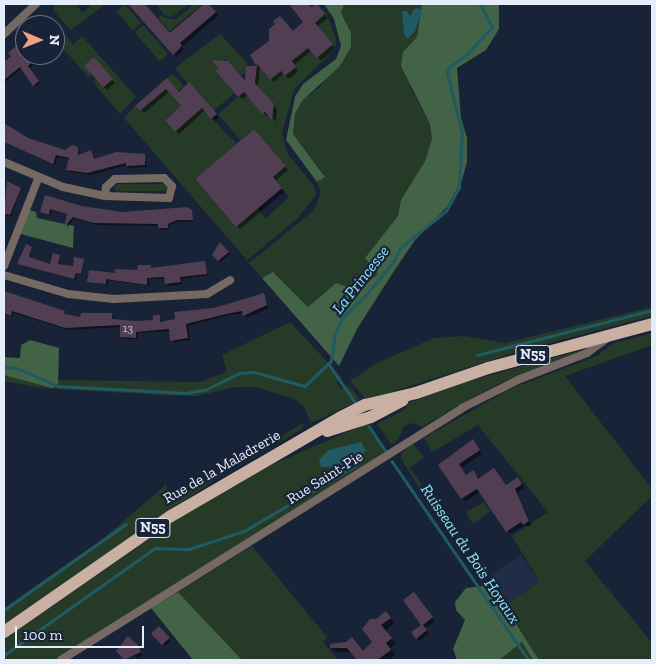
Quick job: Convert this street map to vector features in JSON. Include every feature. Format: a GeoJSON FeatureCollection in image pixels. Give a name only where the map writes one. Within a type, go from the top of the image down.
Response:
{"type":"FeatureCollection","features":[{"type":"Feature","properties":{"kind":"main road","name":"Rue de la Maladrerie"},"geometry":{"type":"LineString","coordinates":[[4,632],[171,516],[365,405],[416,393],[506,363],[652,324]]}},
{"type":"Feature","properties":{"kind":"street"},"geometry":{"type":"LineString","coordinates":[[5,30],[36,4]]}},
{"type":"Feature","properties":{"kind":"street"},"geometry":{"type":"LineString","coordinates":[[4,162],[38,178],[105,196],[169,198],[172,186],[164,178],[115,179],[106,187],[105,196]]}},
{"type":"Feature","properties":{"kind":"street"},"geometry":{"type":"LineString","coordinates":[[4,266],[38,178]]}},
{"type":"Feature","properties":{"kind":"street"},"geometry":{"type":"LineString","coordinates":[[4,275],[68,294],[114,299],[206,294],[230,280]]}},
{"type":"Feature","properties":{"kind":"street","name":"Rue Saint-Pie"},"geometry":{"type":"LineString","coordinates":[[61,660],[416,437],[488,394],[587,353],[612,335]]}},
{"type":"Feature","properties":{"kind":"shaded area"},"geometry":{"type":"Polygon","coordinates":[[[55,4],[75,4],[83,13],[92,4],[105,4],[71,30],[65,23],[65,15],[58,15],[53,10],[55,4]]]}},
{"type":"Feature","properties":{"kind":"shaded area"},"geometry":{"type":"Polygon","coordinates":[[[125,4],[141,23],[133,30],[117,11],[125,4]]]}},
{"type":"Feature","properties":{"kind":"shaded area"},"geometry":{"type":"Polygon","coordinates":[[[156,4],[189,4],[172,17],[165,15],[156,4]]]}},
{"type":"Feature","properties":{"kind":"shaded area"},"geometry":{"type":"Polygon","coordinates":[[[194,4],[202,4],[170,31],[158,18],[161,16],[175,20],[194,4]]]}},
{"type":"Feature","properties":{"kind":"shaded area"},"geometry":{"type":"Polygon","coordinates":[[[317,4],[327,14],[336,39],[335,49],[294,89],[282,133],[287,153],[314,186],[316,195],[297,219],[247,260],[124,118],[135,106],[140,111],[172,84],[167,78],[173,74],[184,86],[172,96],[186,112],[182,116],[176,110],[165,119],[175,132],[202,108],[237,144],[195,179],[236,227],[257,209],[266,218],[289,197],[273,177],[286,166],[254,129],[240,140],[218,114],[244,92],[262,114],[268,110],[270,117],[273,116],[274,104],[255,83],[256,73],[251,73],[258,66],[270,80],[281,71],[285,76],[296,67],[292,61],[302,53],[303,42],[317,58],[333,44],[315,23],[325,14],[317,4]]]}},
{"type":"Feature","properties":{"kind":"shaded area"},"geometry":{"type":"Polygon","coordinates":[[[324,4],[344,4],[341,13],[351,33],[351,47],[340,66],[302,101],[295,114],[293,134],[325,177],[317,182],[286,140],[295,97],[303,84],[336,59],[341,46],[334,19],[324,4]]]}},
{"type":"Feature","properties":{"kind":"shaded area"},"geometry":{"type":"Polygon","coordinates":[[[344,4],[422,4],[417,37],[410,44],[410,87],[430,124],[432,139],[425,161],[401,200],[398,216],[365,258],[378,274],[358,290],[336,283],[308,307],[273,272],[262,278],[249,263],[313,211],[318,201],[321,192],[317,182],[325,176],[293,134],[295,114],[302,101],[320,87],[351,33],[341,13],[344,4]]]}},
{"type":"Feature","properties":{"kind":"shaded area"},"geometry":{"type":"Polygon","coordinates":[[[422,4],[499,4],[499,29],[486,50],[457,68],[461,118],[467,138],[467,162],[462,180],[447,207],[415,240],[394,271],[357,329],[339,366],[262,278],[273,272],[308,307],[336,283],[358,290],[378,274],[365,258],[398,216],[401,200],[425,161],[432,139],[430,124],[401,66],[403,52],[417,37],[422,4]]]}},
{"type":"Feature","properties":{"kind":"shaded area"},"geometry":{"type":"Polygon","coordinates":[[[419,8],[422,11],[415,31],[408,39],[404,35],[402,11],[407,11],[410,16],[414,9],[419,8]]]}},
{"type":"Feature","properties":{"kind":"shaded area"},"geometry":{"type":"Polygon","coordinates":[[[143,25],[168,54],[160,61],[135,32],[143,25]]]}},
{"type":"Feature","properties":{"kind":"shaded area"},"geometry":{"type":"Polygon","coordinates":[[[65,34],[73,45],[82,36],[136,97],[120,114],[93,82],[96,80],[92,75],[88,77],[65,51],[65,34]]]}},
{"type":"Feature","properties":{"kind":"shaded area"},"geometry":{"type":"Polygon","coordinates":[[[220,34],[247,63],[246,72],[241,76],[227,60],[213,62],[221,65],[216,71],[234,92],[241,88],[212,112],[175,68],[220,34]]]}},
{"type":"Feature","properties":{"kind":"shaded area"},"geometry":{"type":"Polygon","coordinates":[[[118,184],[164,184],[168,187],[165,191],[117,191],[114,188],[118,184]]]}},
{"type":"Feature","properties":{"kind":"shaded area"},"geometry":{"type":"Polygon","coordinates":[[[26,209],[36,212],[37,218],[74,226],[73,248],[17,233],[26,209]]]}},
{"type":"Feature","properties":{"kind":"shaded area"},"geometry":{"type":"Polygon","coordinates":[[[652,307],[652,316],[519,351],[367,400],[350,381],[377,363],[434,338],[465,336],[505,343],[652,307]]]}},
{"type":"Feature","properties":{"kind":"shaded area"},"geometry":{"type":"Polygon","coordinates":[[[290,322],[342,378],[336,382],[341,389],[349,385],[360,400],[311,423],[304,407],[295,399],[255,387],[235,387],[197,396],[39,388],[4,381],[4,368],[57,380],[200,382],[227,372],[222,355],[290,322]]]}},
{"type":"Feature","properties":{"kind":"shaded area"},"geometry":{"type":"Polygon","coordinates":[[[652,333],[652,345],[565,376],[652,489],[652,496],[585,561],[652,643],[652,660],[539,660],[504,605],[540,582],[512,536],[548,512],[478,425],[432,452],[424,438],[510,389],[597,356],[614,343],[652,333]]]}},
{"type":"Feature","properties":{"kind":"shaded area"},"geometry":{"type":"Polygon","coordinates":[[[30,340],[59,348],[58,386],[52,388],[4,375],[4,357],[20,358],[21,345],[30,340]]]}},
{"type":"Feature","properties":{"kind":"shaded area"},"geometry":{"type":"Polygon","coordinates":[[[589,348],[496,385],[422,427],[413,423],[404,426],[398,440],[391,444],[377,424],[404,410],[409,403],[462,383],[589,348]]]}},
{"type":"Feature","properties":{"kind":"shaded area"},"geometry":{"type":"Polygon","coordinates":[[[303,423],[304,427],[299,431],[225,473],[4,624],[4,608],[105,537],[167,484],[166,505],[303,423]]]}},
{"type":"Feature","properties":{"kind":"shaded area"},"geometry":{"type":"Polygon","coordinates":[[[368,423],[386,452],[54,660],[4,660],[4,640],[191,510],[274,464],[368,423]]]}},
{"type":"Feature","properties":{"kind":"shaded area"},"geometry":{"type":"Polygon","coordinates":[[[361,442],[366,451],[358,459],[340,467],[321,467],[319,460],[329,450],[361,442]]]}},
{"type":"Feature","properties":{"kind":"shaded area"},"geometry":{"type":"Polygon","coordinates":[[[413,444],[424,457],[410,468],[439,510],[436,513],[401,459],[401,453],[413,444]]]}},
{"type":"Feature","properties":{"kind":"shaded area"},"geometry":{"type":"Polygon","coordinates":[[[484,502],[490,511],[473,524],[466,512],[484,502]]]}},
{"type":"Feature","properties":{"kind":"shaded area"},"geometry":{"type":"Polygon","coordinates":[[[252,546],[327,637],[323,642],[338,660],[242,660],[178,592],[252,546]]]}},
{"type":"Feature","properties":{"kind":"shaded area"},"geometry":{"type":"Polygon","coordinates":[[[521,555],[540,582],[504,605],[490,585],[489,576],[521,555]]]}},
{"type":"Feature","properties":{"kind":"shaded area"},"geometry":{"type":"Polygon","coordinates":[[[490,585],[539,660],[533,660],[522,642],[499,660],[457,660],[453,649],[465,620],[456,610],[455,602],[466,588],[490,585]]]}},
{"type":"Feature","properties":{"kind":"shaded area"},"geometry":{"type":"Polygon","coordinates":[[[178,592],[242,660],[193,660],[151,608],[178,592]]]}},
{"type":"Feature","properties":{"kind":"shaded area"},"geometry":{"type":"Polygon","coordinates":[[[522,642],[533,660],[499,660],[522,642]]]}},
{"type":"Feature","properties":{"kind":"building"},"geometry":{"type":"Polygon","coordinates":[[[128,4],[145,4],[170,33],[204,4],[209,4],[216,12],[180,43],[182,46],[173,55],[128,4]]]}},
{"type":"Feature","properties":{"kind":"building"},"geometry":{"type":"Polygon","coordinates":[[[289,4],[308,4],[311,7],[317,4],[325,14],[315,23],[333,44],[317,58],[308,48],[292,61],[296,67],[285,76],[281,71],[270,80],[257,64],[255,83],[274,104],[272,120],[265,112],[262,114],[244,92],[238,97],[215,70],[219,68],[211,60],[228,61],[245,81],[246,66],[256,66],[250,55],[269,41],[269,29],[275,24],[273,21],[280,16],[293,31],[303,22],[289,4]]]}},
{"type":"Feature","properties":{"kind":"building"},"geometry":{"type":"Polygon","coordinates":[[[15,47],[15,65],[29,65],[39,81],[33,86],[20,67],[4,80],[4,62],[11,56],[8,53],[15,47]]]}},
{"type":"Feature","properties":{"kind":"building"},"geometry":{"type":"Polygon","coordinates":[[[94,57],[113,79],[103,87],[84,66],[94,57]]]}},
{"type":"Feature","properties":{"kind":"building"},"geometry":{"type":"Polygon","coordinates":[[[167,78],[179,92],[189,82],[217,114],[211,119],[202,108],[175,132],[165,120],[181,106],[166,89],[140,111],[135,106],[167,78]]]}},
{"type":"Feature","properties":{"kind":"building"},"geometry":{"type":"Polygon","coordinates":[[[4,123],[28,138],[65,150],[72,145],[78,147],[78,155],[91,150],[94,159],[116,152],[145,154],[145,165],[126,166],[126,163],[87,173],[66,170],[69,158],[56,155],[53,164],[4,142],[4,123]]]}},
{"type":"Feature","properties":{"kind":"building"},"geometry":{"type":"Polygon","coordinates":[[[254,129],[286,166],[273,177],[282,188],[236,227],[195,179],[254,129]]]}},
{"type":"Feature","properties":{"kind":"building"},"geometry":{"type":"Polygon","coordinates":[[[7,181],[21,188],[10,215],[4,214],[7,181]]]}},
{"type":"Feature","properties":{"kind":"building"},"geometry":{"type":"Polygon","coordinates":[[[45,195],[82,206],[123,212],[187,207],[192,210],[193,220],[177,220],[168,224],[168,228],[158,228],[158,224],[94,223],[73,217],[64,227],[67,214],[50,209],[49,215],[40,212],[45,195]]]}},
{"type":"Feature","properties":{"kind":"building"},"geometry":{"type":"Polygon","coordinates":[[[220,242],[229,252],[218,261],[212,255],[220,242]]]}},
{"type":"Feature","properties":{"kind":"building"},"geometry":{"type":"Polygon","coordinates":[[[26,244],[32,247],[29,257],[50,264],[53,253],[60,255],[58,264],[73,266],[74,257],[84,259],[81,274],[76,273],[74,279],[17,264],[26,244]]]}},
{"type":"Feature","properties":{"kind":"building"},"geometry":{"type":"Polygon","coordinates":[[[205,261],[207,274],[180,277],[181,282],[165,284],[164,277],[147,278],[147,285],[106,279],[106,284],[87,282],[89,270],[115,273],[115,269],[137,270],[138,265],[151,265],[151,268],[205,261]]]}},
{"type":"Feature","properties":{"kind":"building"},"geometry":{"type":"Polygon","coordinates":[[[4,291],[65,311],[64,314],[80,317],[81,313],[112,313],[112,319],[136,321],[153,320],[153,315],[160,315],[160,322],[175,319],[174,312],[214,308],[264,293],[267,305],[243,316],[242,311],[186,324],[188,338],[170,341],[169,329],[136,332],[136,338],[120,337],[120,325],[65,328],[12,311],[11,316],[4,313],[4,291]]]}},
{"type":"Feature","properties":{"kind":"building"},"geometry":{"type":"Polygon","coordinates":[[[473,439],[480,450],[459,464],[466,475],[474,470],[478,479],[494,468],[506,485],[518,477],[522,484],[515,489],[529,521],[523,525],[521,522],[506,532],[477,489],[461,499],[438,465],[473,439]]]}},
{"type":"Feature","properties":{"kind":"building"},"geometry":{"type":"Polygon","coordinates":[[[414,592],[433,617],[423,625],[427,630],[416,639],[411,632],[421,625],[403,600],[414,592]]]}},
{"type":"Feature","properties":{"kind":"building"},"geometry":{"type":"Polygon","coordinates":[[[386,611],[391,618],[381,625],[392,638],[386,643],[391,650],[377,660],[357,660],[347,648],[330,648],[330,644],[346,642],[352,637],[363,651],[372,642],[362,629],[370,619],[376,619],[386,611]]]}},
{"type":"Feature","properties":{"kind":"building"},"geometry":{"type":"Polygon","coordinates":[[[159,626],[170,638],[162,645],[151,634],[159,626]]]}},
{"type":"Feature","properties":{"kind":"building"},"geometry":{"type":"Polygon","coordinates":[[[128,636],[138,645],[141,652],[124,660],[116,651],[128,636]]]}},
{"type":"Feature","properties":{"kind":"waterway","name":"La Princesse"},"geometry":{"type":"LineString","coordinates":[[4,367],[17,368],[58,386],[185,393],[205,390],[240,373],[254,372],[305,386],[331,361],[335,334],[343,317],[366,295],[394,261],[400,248],[446,211],[459,188],[462,133],[447,73],[448,68],[467,54],[492,27],[480,4]]}},
{"type":"Feature","properties":{"kind":"waterway"},"geometry":{"type":"LineString","coordinates":[[477,355],[652,310]]}},
{"type":"Feature","properties":{"kind":"waterway"},"geometry":{"type":"LineString","coordinates":[[328,363],[355,402]]}},
{"type":"Feature","properties":{"kind":"waterway","name":"Ruisseau du Bois Hoyaux"},"geometry":{"type":"LineString","coordinates":[[369,426],[385,450]]}},
{"type":"Feature","properties":{"kind":"waterway","name":"Ruisseau du Bois Hoyaux"},"geometry":{"type":"LineString","coordinates":[[392,461],[529,660]]}},
{"type":"Feature","properties":{"kind":"waterway"},"geometry":{"type":"LineString","coordinates":[[4,655],[155,548],[189,549],[244,531],[355,466]]}},
{"type":"Feature","properties":{"kind":"waterway"},"geometry":{"type":"LineString","coordinates":[[4,610],[126,524]]}}]}
